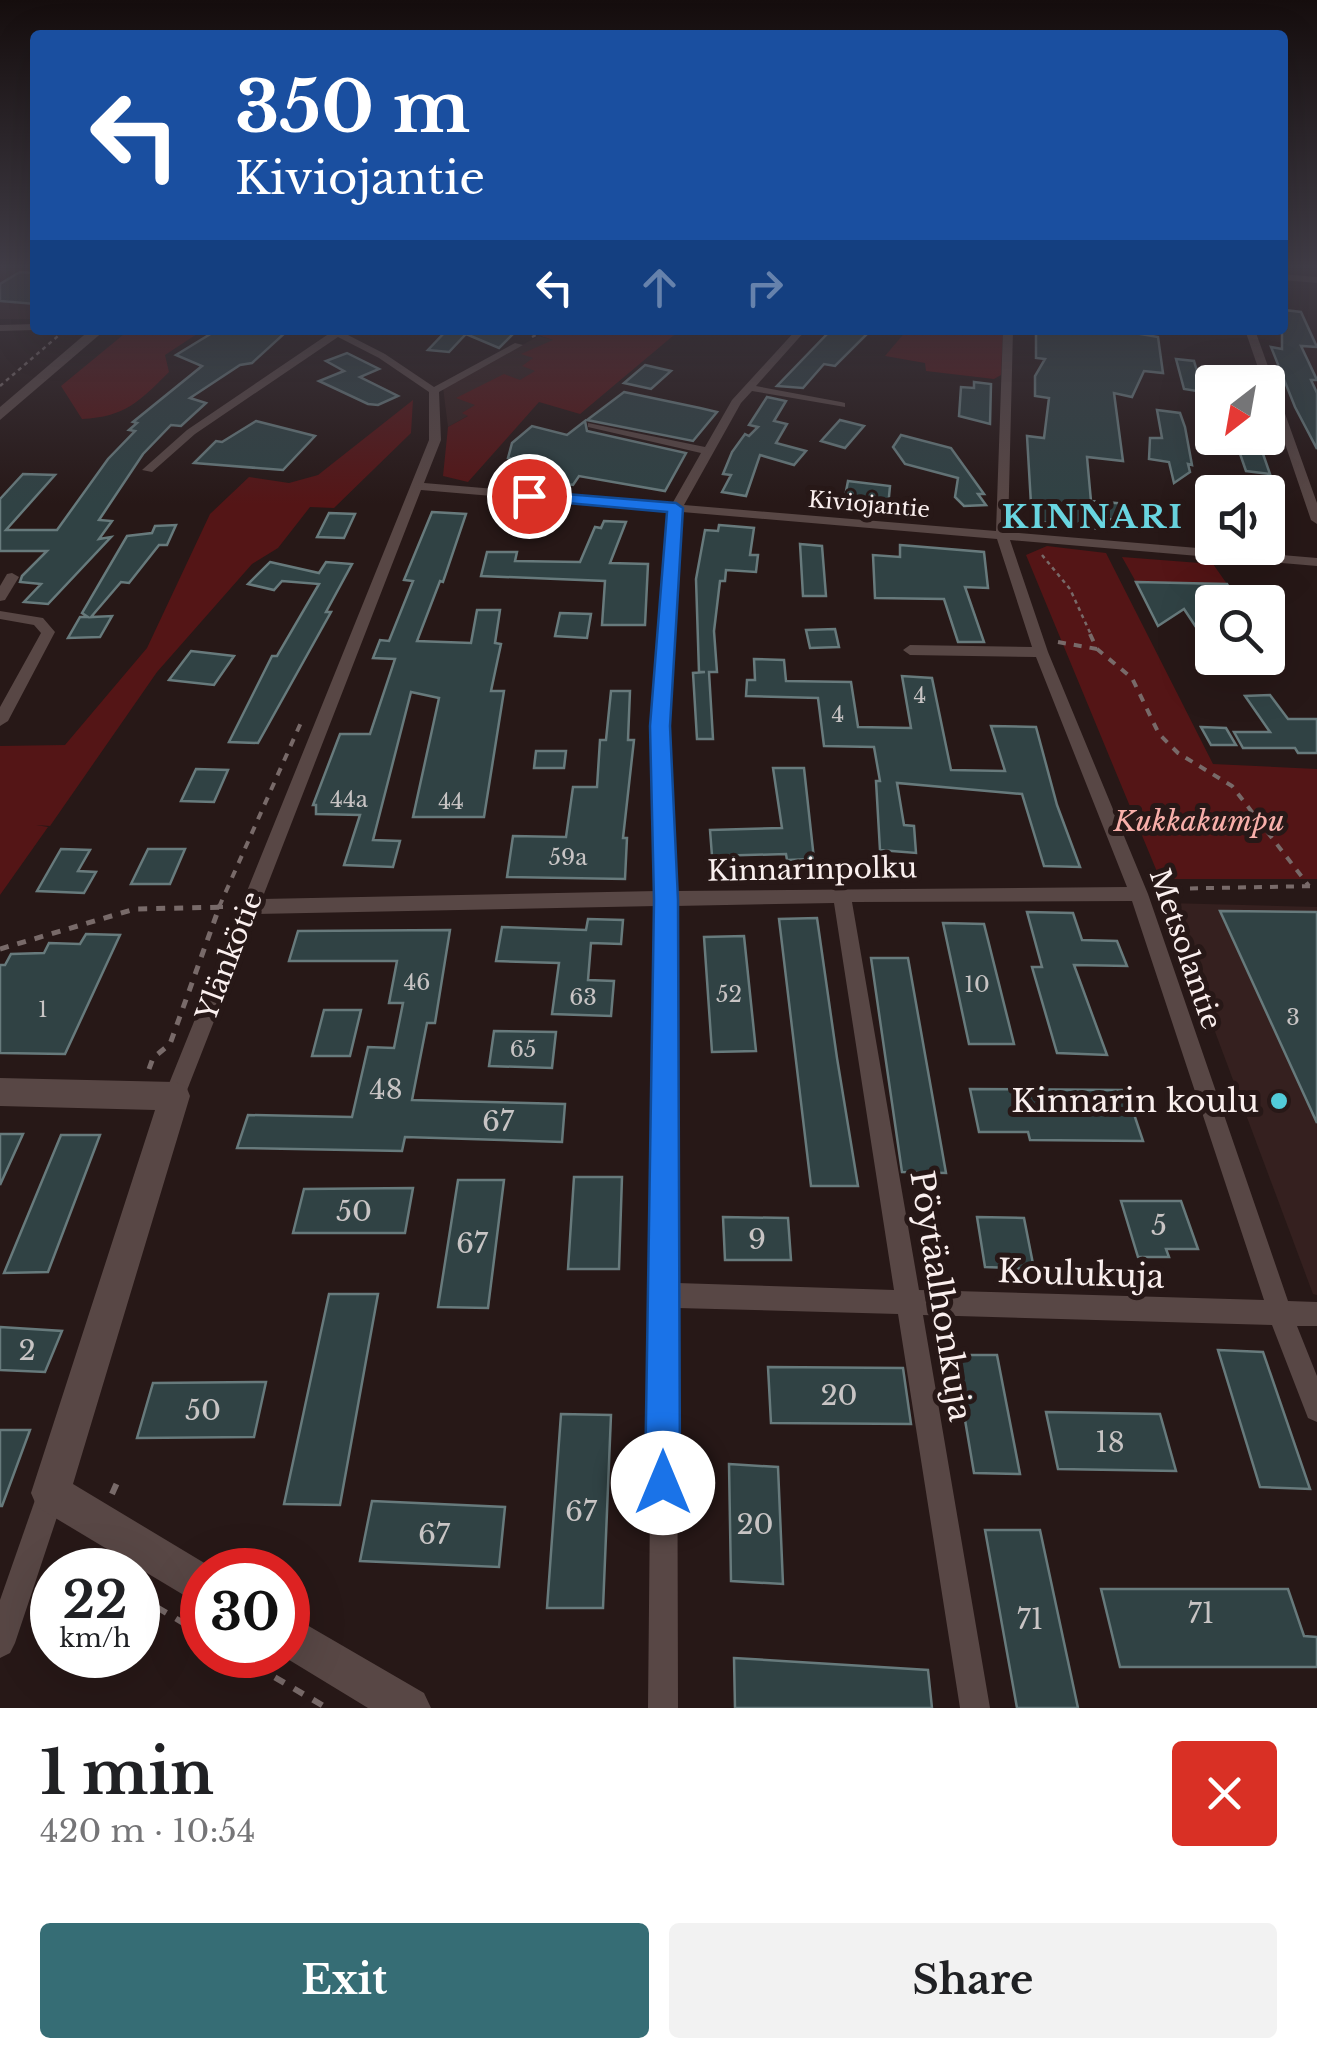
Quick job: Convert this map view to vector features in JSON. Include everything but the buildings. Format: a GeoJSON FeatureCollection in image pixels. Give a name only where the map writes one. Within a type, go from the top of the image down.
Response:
{"type":"FeatureCollection","features":[{"type":"Feature","properties":{"kind":"street"},"geometry":{"type":"LineString","coordinates":[[0,415],[79,345]]}},
{"type":"Feature","properties":{"kind":"street"},"geometry":{"type":"LineString","coordinates":[[148,470],[191,432],[317,345]]}},
{"type":"Feature","properties":{"kind":"street"},"geometry":{"type":"LineString","coordinates":[[360,345],[434,390],[518,345]]}},
{"type":"Feature","properties":{"kind":"street"},"geometry":{"type":"LineString","coordinates":[[663,1708],[666,900],[660,726],[676,508],[748,387],[787,345]]}},
{"type":"Feature","properties":{"kind":"street","name":"Metsolantie"},"geometry":{"type":"LineString","coordinates":[[1008,345],[1002,534],[1139,894],[1280,1313],[1317,1408]]}},
{"type":"Feature","properties":{"kind":"street"},"geometry":{"type":"LineString","coordinates":[[1255,345],[1317,520]]}},
{"type":"Feature","properties":{"kind":"street"},"geometry":{"type":"LineString","coordinates":[[748,387],[840,405]]}},
{"type":"Feature","properties":{"kind":"street","name":"Ylänkötie"},"geometry":{"type":"LineString","coordinates":[[0,1643],[175,1096],[435,440],[434,390]]}},
{"type":"Feature","properties":{"kind":"street"},"geometry":{"type":"LineString","coordinates":[[592,425],[707,451]]}},
{"type":"Feature","properties":{"kind":"street","name":"Kiviojantie"},"geometry":{"type":"LineString","coordinates":[[418,486],[1317,562]]}},
{"type":"Feature","properties":{"kind":"street"},"geometry":{"type":"LineString","coordinates":[[0,596],[12,577]]}},
{"type":"Feature","properties":{"kind":"street"},"geometry":{"type":"LineString","coordinates":[[0,615],[38,620],[48,632],[0,721]]}},
{"type":"Feature","properties":{"kind":"street"},"geometry":{"type":"LineString","coordinates":[[910,650],[1047,647]]}},
{"type":"Feature","properties":{"kind":"street","name":"Kinnarinpolku"},"geometry":{"type":"LineString","coordinates":[[247,907],[842,895],[1139,894]]}},
{"type":"Feature","properties":{"kind":"street","name":"Pöytäalhonkuja"},"geometry":{"type":"LineString","coordinates":[[842,895],[974,1708]]}},
{"type":"Feature","properties":{"kind":"street"},"geometry":{"type":"LineString","coordinates":[[0,1092],[175,1096]]}},
{"type":"Feature","properties":{"kind":"street","name":"Koulukuja"},"geometry":{"type":"LineString","coordinates":[[662,1296],[1317,1314]]}},
{"type":"Feature","properties":{"kind":"street"},"geometry":{"type":"LineString","coordinates":[[50,1494],[180,1571]]}},
{"type":"Feature","properties":{"kind":"street"},"geometry":{"type":"LineString","coordinates":[[310,1648],[409,1708]]}},
{"type":"Feature","properties":{"kind":"path"},"geometry":{"type":"LineString","coordinates":[[0,386],[48,345]]}},
{"type":"Feature","properties":{"kind":"path"},"geometry":{"type":"LineString","coordinates":[[1030,546],[1046,558],[1070,588],[1098,649],[1132,678],[1158,734],[1178,753],[1232,786],[1309,886]]}},
{"type":"Feature","properties":{"kind":"path"},"geometry":{"type":"LineString","coordinates":[[1047,647],[1098,649]]}},
{"type":"Feature","properties":{"kind":"path"},"geometry":{"type":"LineString","coordinates":[[219,906],[309,705]]}},
{"type":"Feature","properties":{"kind":"path"},"geometry":{"type":"LineString","coordinates":[[1139,894],[1152,889],[1317,886]]}},
{"type":"Feature","properties":{"kind":"path"},"geometry":{"type":"LineString","coordinates":[[0,948],[135,909],[247,907]]}},
{"type":"Feature","properties":{"kind":"path"},"geometry":{"type":"LineString","coordinates":[[276,1678],[327,1708]]}},
{"type":"Feature","properties":{"kind":"shaded area"},"geometry":{"type":"Polygon","coordinates":[[[523,345],[568,345],[585,350],[448,427],[443,387],[523,345]]]}},
{"type":"Feature","properties":{"kind":"shaded area","name":"Kinnarin koulu"},"geometry":{"type":"Polygon","coordinates":[[[1167,903],[1317,907],[1317,1295],[1313,1294],[1167,903]]]}},
{"type":"Feature","properties":{"kind":"green space"},"geometry":{"type":"Polygon","coordinates":[[[111,345],[181,345],[165,355],[169,372],[140,399],[110,415],[82,419],[61,386],[111,345]]]}},
{"type":"Feature","properties":{"kind":"green space"},"geometry":{"type":"Polygon","coordinates":[[[542,345],[662,345],[580,414],[539,402],[468,482],[443,476],[448,427],[468,416],[462,413],[475,405],[456,398],[504,374],[520,380],[535,371],[522,366],[533,358],[521,354],[542,345]]]}},
{"type":"Feature","properties":{"kind":"green space"},"geometry":{"type":"Polygon","coordinates":[[[895,345],[1002,345],[1001,375],[994,379],[926,371],[925,363],[885,356],[895,345]]]}},
{"type":"Feature","properties":{"kind":"green space"},"geometry":{"type":"Polygon","coordinates":[[[413,400],[411,433],[334,508],[310,507],[278,548],[252,564],[157,672],[50,826],[36,825],[48,827],[0,895],[0,746],[65,745],[147,648],[210,514],[249,477],[289,483],[318,475],[413,400]]]}},
{"type":"Feature","properties":{"kind":"green space","name":"Kukkakumpu"},"geometry":{"type":"Polygon","coordinates":[[[1047,546],[1106,553],[1213,764],[1317,769],[1317,879],[1160,879],[1026,555],[1047,546]]]}},
{"type":"Feature","properties":{"kind":"green space"},"geometry":{"type":"Polygon","coordinates":[[[1122,557],[1214,565],[1227,584],[1136,582],[1122,557]]]}},
{"type":"Feature","properties":{"kind":"place","name":"Kinnarin koulu"},"geometry":{"type":"Point","coordinates":[1279,1101]}},
{"type":"Feature","properties":{"kind":"district","name":"KINNARI"},"geometry":{"type":"Point","coordinates":[1093,517]}},
{"type":"Feature","properties":{"kind":"route"},"geometry":{"type":"LineString","coordinates":[[529,496],[676,508],[663,642],[660,726],[666,900],[663,1483]]}}]}
